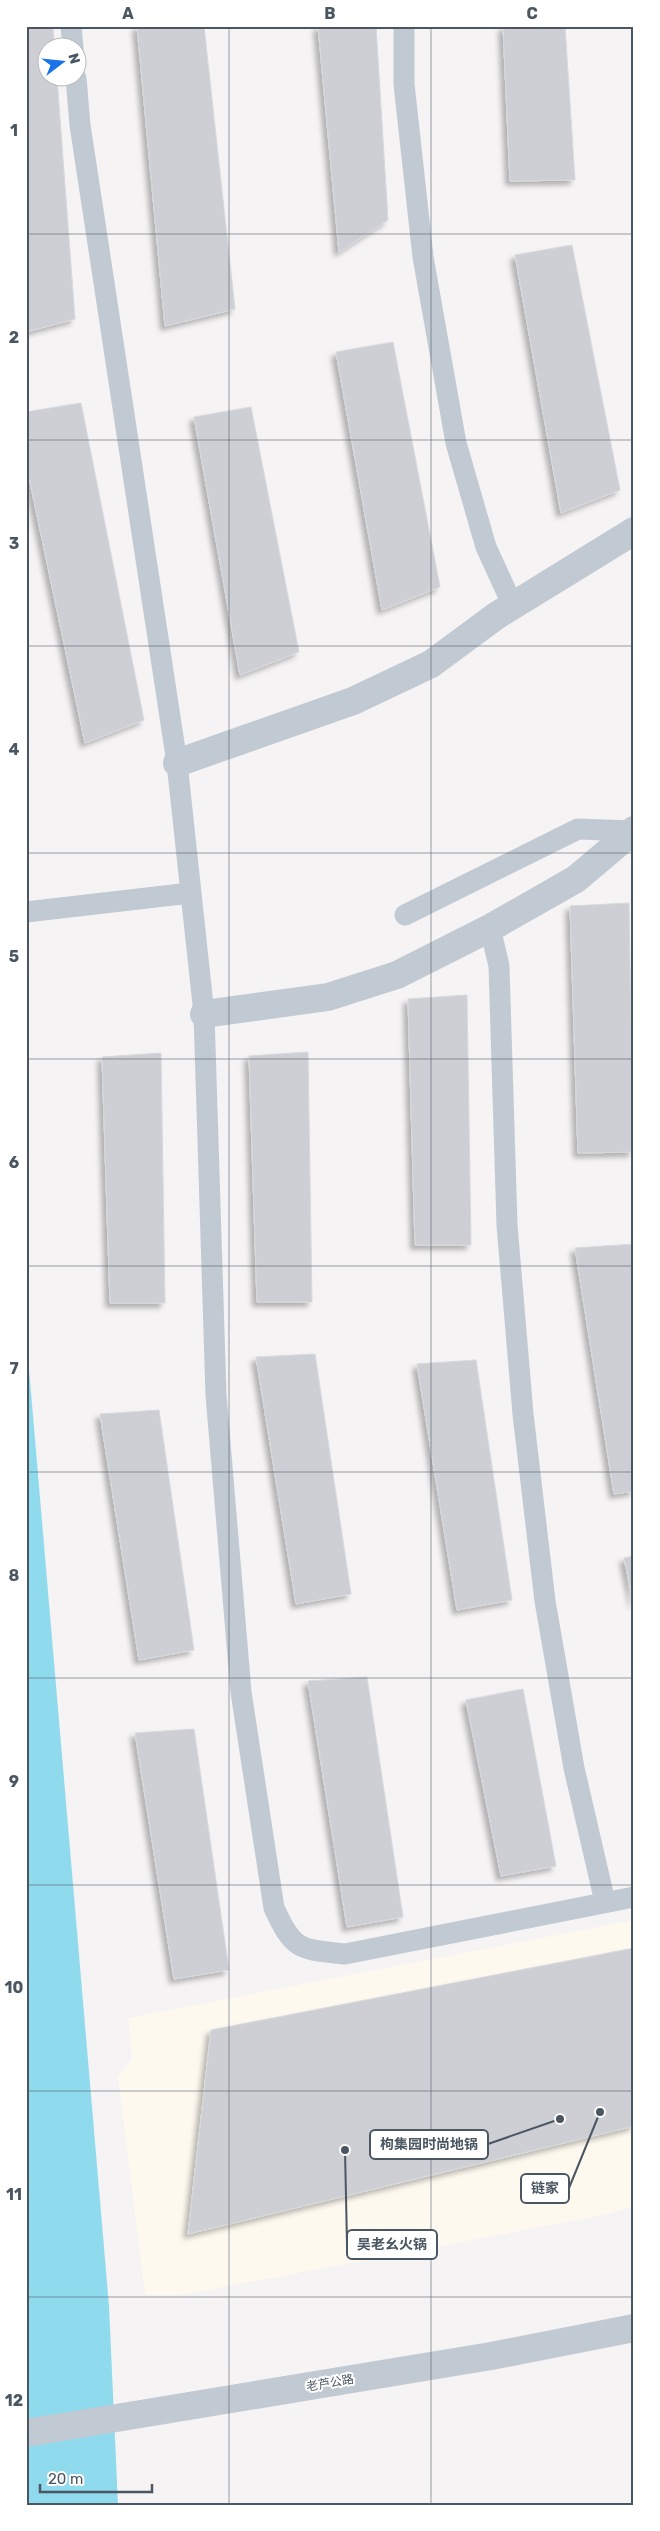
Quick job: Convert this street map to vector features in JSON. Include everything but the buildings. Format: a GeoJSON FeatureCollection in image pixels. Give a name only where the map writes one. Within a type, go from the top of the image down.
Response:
{"type":"FeatureCollection","features":[{"type":"Feature","properties":{"kind":"street"},"geometry":{"type":"LineString","coordinates":[[177,763],[353,701],[431,664],[496,616],[634,530]]}},
{"type":"Feature","properties":{"kind":"street"},"geometry":{"type":"LineString","coordinates":[[204,1014],[328,997],[397,974],[490,928],[576,879],[633,831]]}},
{"type":"Feature","properties":{"kind":"street","name":"老芦公路"},"geometry":{"type":"LineString","coordinates":[[26,2433],[490,2356],[634,2328]]}},
{"type":"Feature","properties":{"kind":"lane"},"geometry":{"type":"LineString","coordinates":[[404,26],[404,84],[423,257],[456,443],[486,547],[513,606]]}},
{"type":"Feature","properties":{"kind":"lane"},"geometry":{"type":"LineString","coordinates":[[77,88],[82,134],[177,763],[204,1014],[216,1395],[241,1692],[274,1908],[288,1937],[307,1950],[345,1954],[634,1897]]}},
{"type":"Feature","properties":{"kind":"lane"},"geometry":{"type":"LineString","coordinates":[[405,915],[578,829],[633,831]]}},
{"type":"Feature","properties":{"kind":"lane"},"geometry":{"type":"LineString","coordinates":[[26,912],[190,893]]}},
{"type":"Feature","properties":{"kind":"lane"},"geometry":{"type":"LineString","coordinates":[[490,928],[499,966],[507,1225],[524,1424],[545,1601],[574,1768],[605,1902]]}},
{"type":"Feature","properties":{"kind":"shaded area"},"geometry":{"type":"Polygon","coordinates":[[[634,1920],[634,2206],[609,2214],[181,2295],[145,2295],[118,2077],[132,2059],[128,2018],[634,1920]]]}},
{"type":"Feature","properties":{"kind":"water"},"geometry":{"type":"Polygon","coordinates":[[[26,1334],[109,2306],[118,2505],[26,2505],[26,1334]]]}},
{"type":"Feature","properties":{"kind":"place","name":"链家"},"geometry":{"type":"Point","coordinates":[600,2112]}},
{"type":"Feature","properties":{"kind":"place","name":"枸集园时尚地锅"},"geometry":{"type":"Point","coordinates":[560,2119]}},
{"type":"Feature","properties":{"kind":"place","name":"吴老幺火锅"},"geometry":{"type":"Point","coordinates":[345,2150]}}]}
